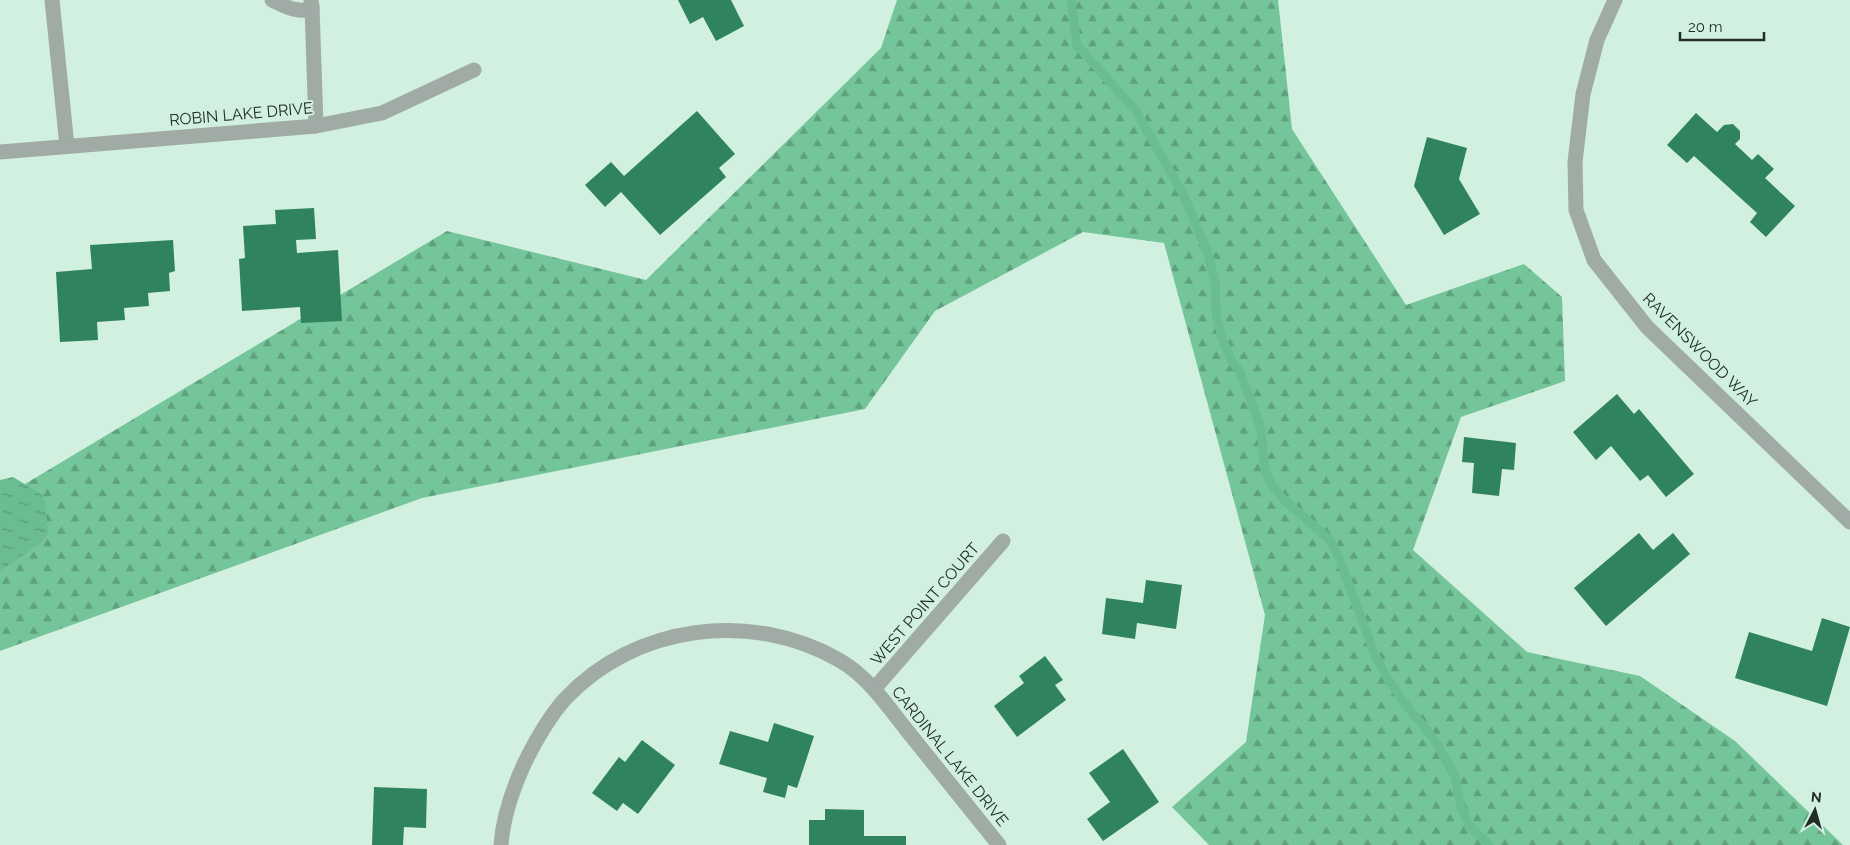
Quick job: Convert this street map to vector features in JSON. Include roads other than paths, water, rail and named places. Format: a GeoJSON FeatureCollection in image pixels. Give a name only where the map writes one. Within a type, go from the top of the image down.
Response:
{"type":"FeatureCollection","features":[{"type":"Feature","properties":{"kind":"street"},"geometry":{"type":"LineString","coordinates":[[52,0],[67,146]]}},
{"type":"Feature","properties":{"kind":"street"},"geometry":{"type":"LineString","coordinates":[[272,0],[289,9],[307,11],[312,4]]}},
{"type":"Feature","properties":{"kind":"street","name":"RAVENSWOOD WAY"},"geometry":{"type":"LineString","coordinates":[[1615,0],[1597,40],[1583,94],[1575,162],[1576,210],[1594,260],[1647,327],[1850,522]]}},
{"type":"Feature","properties":{"kind":"street"},"geometry":{"type":"LineString","coordinates":[[312,4],[316,126]]}},
{"type":"Feature","properties":{"kind":"street","name":"ROBIN LAKE DRIVE"},"geometry":{"type":"LineString","coordinates":[[0,152],[316,126],[382,113],[474,70]]}},
{"type":"Feature","properties":{"kind":"street","name":"WEST POINT COURT"},"geometry":{"type":"LineString","coordinates":[[874,689],[1003,541]]}},
{"type":"Feature","properties":{"kind":"street","name":"CARDINAL LAKE DRIVE"},"geometry":{"type":"LineString","coordinates":[[501,845],[513,788],[535,741],[565,699],[590,676],[633,650],[684,632],[744,629],[793,639],[840,660],[874,689],[999,845]]}},
{"type":"Feature","properties":{"kind":"water"},"geometry":{"type":"Polygon","coordinates":[[[13,477],[41,494],[45,501],[48,533],[42,542],[0,571],[0,480],[13,477]]]}},
{"type":"Feature","properties":{"kind":"waterway"},"geometry":{"type":"LineString","coordinates":[[1071,0],[1077,45],[1136,111],[1183,194],[1208,253],[1215,283],[1216,314],[1222,338],[1231,360],[1240,372],[1258,420],[1265,469],[1271,484],[1285,501],[1329,539],[1338,555],[1375,655],[1386,676],[1406,705],[1434,739],[1455,776],[1461,807],[1469,825],[1489,845]]}}]}
